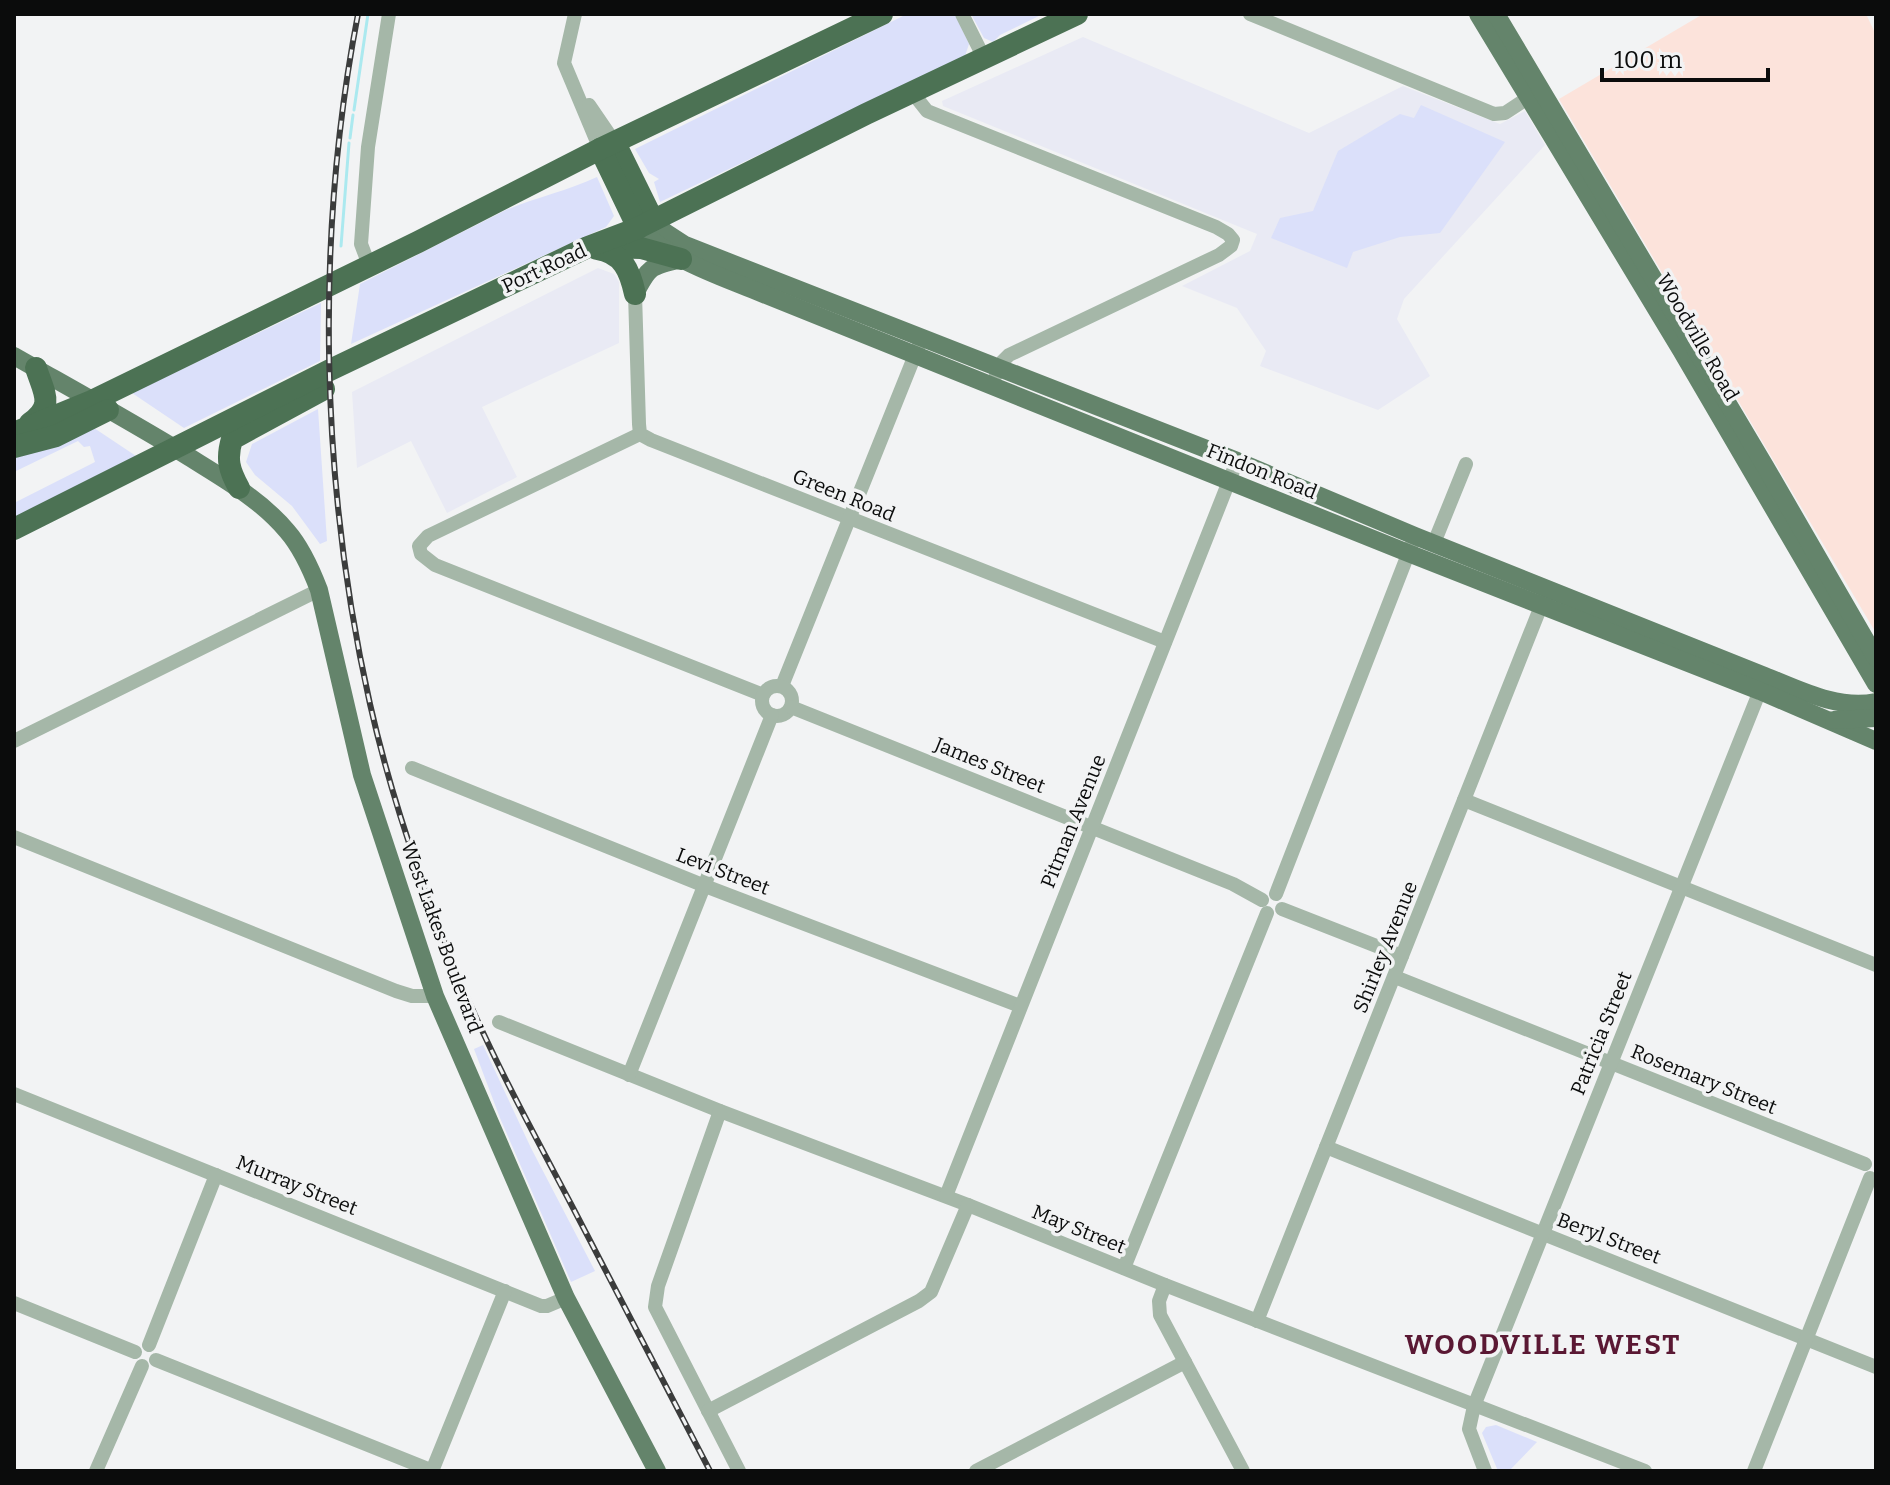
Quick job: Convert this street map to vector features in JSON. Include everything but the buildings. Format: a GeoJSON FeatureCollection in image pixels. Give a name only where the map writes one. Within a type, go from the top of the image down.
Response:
{"type":"FeatureCollection","features":[{"type":"Feature","properties":{"kind":"highway"},"geometry":{"type":"LineString","coordinates":[[16,437],[100,406],[369,265],[882,14]]}},
{"type":"Feature","properties":{"kind":"highway","name":"Port Road"},"geometry":{"type":"LineString","coordinates":[[14,529],[468,304],[588,247],[646,224],[1077,14]]}},
{"type":"Feature","properties":{"kind":"highway"},"geometry":{"type":"LineString","coordinates":[[608,146],[646,224]]}},
{"type":"Feature","properties":{"kind":"highway"},"geometry":{"type":"LineString","coordinates":[[588,247],[634,247],[683,252]]}},
{"type":"Feature","properties":{"kind":"highway"},"geometry":{"type":"LineString","coordinates":[[588,247],[619,257],[630,270],[635,294]]}},
{"type":"Feature","properties":{"kind":"highway"},"geometry":{"type":"LineString","coordinates":[[239,488],[229,469],[232,439],[465,320],[468,304]]}},
{"type":"Feature","properties":{"kind":"highway"},"geometry":{"type":"LineString","coordinates":[[16,437],[43,414],[47,401],[36,368]]}},
{"type":"Feature","properties":{"kind":"main road","name":"Woodville Road"},"geometry":{"type":"LineString","coordinates":[[1478,14],[1534,94],[1876,658]]}},
{"type":"Feature","properties":{"kind":"main road","name":"Woodville Road"},"geometry":{"type":"LineString","coordinates":[[1496,14],[1534,94],[1641,283],[1874,680]]}},
{"type":"Feature","properties":{"kind":"main road"},"geometry":{"type":"LineString","coordinates":[[635,294],[646,270],[683,252],[679,228],[692,200]]}},
{"type":"Feature","properties":{"kind":"main road","name":"Findon Road"},"geometry":{"type":"LineString","coordinates":[[646,224],[650,240],[923,337],[1237,461],[1541,606],[1762,683],[1840,703],[1876,702]]}},
{"type":"Feature","properties":{"kind":"main road","name":"Findon Road"},"geometry":{"type":"LineString","coordinates":[[683,252],[916,355],[1229,481],[1412,544],[1434,543],[1548,588],[1762,683],[1876,741]]}},
{"type":"Feature","properties":{"kind":"main road","name":"West Lakes Boulevard"},"geometry":{"type":"LineString","coordinates":[[14,356],[239,488],[288,532],[310,567],[319,590],[362,775],[435,996],[566,1298],[657,1471]]}},
{"type":"Feature","properties":{"kind":"main road"},"geometry":{"type":"LineString","coordinates":[[1840,703],[1874,680]]}},
{"type":"Feature","properties":{"kind":"main road"},"geometry":{"type":"LineString","coordinates":[[1832,721],[1876,718]]}},
{"type":"Feature","properties":{"kind":"street"},"geometry":{"type":"LineString","coordinates":[[369,265],[361,244],[368,147],[389,14]]}},
{"type":"Feature","properties":{"kind":"street"},"geometry":{"type":"LineString","coordinates":[[575,14],[564,63],[576,91],[608,146]]}},
{"type":"Feature","properties":{"kind":"street"},"geometry":{"type":"LineString","coordinates":[[962,14],[984,58]]}},
{"type":"Feature","properties":{"kind":"street"},"geometry":{"type":"LineString","coordinates":[[1250,14],[1494,114],[1505,113],[1534,94]]}},
{"type":"Feature","properties":{"kind":"street"},"geometry":{"type":"LineString","coordinates":[[912,92],[927,111],[1228,234],[1233,240],[1231,246],[1219,255],[1009,355],[992,386]]}},
{"type":"Feature","properties":{"kind":"street"},"geometry":{"type":"LineString","coordinates":[[635,294],[640,434],[428,536],[419,546],[421,554],[435,565],[763,695]]}},
{"type":"Feature","properties":{"kind":"street"},"geometry":{"type":"LineString","coordinates":[[782,686],[923,337]]}},
{"type":"Feature","properties":{"kind":"street","name":"Green Road"},"geometry":{"type":"LineString","coordinates":[[640,434],[850,520],[1165,642]]}},
{"type":"Feature","properties":{"kind":"street","name":"Pitman Avenue"},"geometry":{"type":"LineString","coordinates":[[946,1196],[1237,461]]}},
{"type":"Feature","properties":{"kind":"street"},"geometry":{"type":"LineString","coordinates":[[1434,543],[1466,464]]}},
{"type":"Feature","properties":{"kind":"street"},"geometry":{"type":"LineString","coordinates":[[1124,1268],[1272,904],[1412,544]]}},
{"type":"Feature","properties":{"kind":"street","name":"Shirley Avenue"},"geometry":{"type":"LineString","coordinates":[[1257,1321],[1548,588]]}},
{"type":"Feature","properties":{"kind":"street"},"geometry":{"type":"LineString","coordinates":[[14,741],[319,590]]}},
{"type":"Feature","properties":{"kind":"street","name":"Patricia Street"},"geometry":{"type":"LineString","coordinates":[[1474,1406],[1762,683]]}},
{"type":"Feature","properties":{"kind":"street"},"geometry":{"type":"LineString","coordinates":[[773,686],[782,686],[792,697],[791,707],[781,715],[772,715],[765,709],[763,695],[773,686]]}},
{"type":"Feature","properties":{"kind":"street","name":"James Street"},"geometry":{"type":"LineString","coordinates":[[791,707],[1233,884],[1272,904],[1402,956]]}},
{"type":"Feature","properties":{"kind":"street"},"geometry":{"type":"LineString","coordinates":[[629,1075],[772,715]]}},
{"type":"Feature","properties":{"kind":"street","name":"Levi Street"},"geometry":{"type":"LineString","coordinates":[[412,768],[705,886],[1020,1006]]}},
{"type":"Feature","properties":{"kind":"street"},"geometry":{"type":"LineString","coordinates":[[1464,800],[1876,965]]}},
{"type":"Feature","properties":{"kind":"street"},"geometry":{"type":"LineString","coordinates":[[14,837],[396,991],[412,996],[435,996]]}},
{"type":"Feature","properties":{"kind":"street","name":"Rosemary Street"},"geometry":{"type":"LineString","coordinates":[[1395,977],[1872,1170]]}},
{"type":"Feature","properties":{"kind":"street","name":"May Street"},"geometry":{"type":"LineString","coordinates":[[499,1022],[1645,1471]]}},
{"type":"Feature","properties":{"kind":"street","name":"Murray Street"},"geometry":{"type":"LineString","coordinates":[[14,1094],[541,1306],[566,1298]]}},
{"type":"Feature","properties":{"kind":"street"},"geometry":{"type":"LineString","coordinates":[[720,1111],[658,1286],[655,1307],[739,1471]]}},
{"type":"Feature","properties":{"kind":"street","name":"Beryl Street"},"geometry":{"type":"LineString","coordinates":[[1326,1147],[1876,1367]]}},
{"type":"Feature","properties":{"kind":"street"},"geometry":{"type":"LineString","coordinates":[[1754,1471],[1872,1170]]}},
{"type":"Feature","properties":{"kind":"street"},"geometry":{"type":"LineString","coordinates":[[149,1345],[216,1175]]}},
{"type":"Feature","properties":{"kind":"street"},"geometry":{"type":"LineString","coordinates":[[708,1411],[931,1292],[968,1205]]}},
{"type":"Feature","properties":{"kind":"street"},"geometry":{"type":"LineString","coordinates":[[1165,1285],[1159,1301],[1160,1315],[1243,1471]]}},
{"type":"Feature","properties":{"kind":"street"},"geometry":{"type":"LineString","coordinates":[[96,1471],[149,1363],[155,1350],[149,1345],[139,1346],[134,1359],[149,1363],[433,1471],[505,1291]]}},
{"type":"Feature","properties":{"kind":"street"},"geometry":{"type":"LineString","coordinates":[[14,1303],[135,1352]]}},
{"type":"Feature","properties":{"kind":"street"},"geometry":{"type":"LineString","coordinates":[[976,1471],[1185,1362]]}},
{"type":"Feature","properties":{"kind":"street"},"geometry":{"type":"LineString","coordinates":[[1474,1406],[1469,1429],[1485,1471]]}},
{"type":"Feature","properties":{"kind":"shaded area"},"geometry":{"type":"Polygon","coordinates":[[[907,14],[955,14],[969,44],[965,56],[660,202],[654,182],[659,179],[649,173],[635,149],[907,14]]]}},
{"type":"Feature","properties":{"kind":"shaded area"},"geometry":{"type":"Polygon","coordinates":[[[971,14],[1043,14],[1000,35],[993,42],[984,38],[971,14]]]}},
{"type":"Feature","properties":{"kind":"shaded area"},"geometry":{"type":"Polygon","coordinates":[[[1703,14],[1866,14],[1876,35],[1876,633],[1559,99],[1703,14]]]}},
{"type":"Feature","properties":{"kind":"shaded area"},"geometry":{"type":"Polygon","coordinates":[[[1083,37],[1309,133],[1403,86],[1500,124],[1525,111],[1545,145],[1404,299],[1397,319],[1430,376],[1378,410],[1260,366],[1266,351],[1237,308],[1182,286],[1250,251],[1257,234],[943,106],[942,101],[1083,37]]]}},
{"type":"Feature","properties":{"kind":"shaded area"},"geometry":{"type":"Polygon","coordinates":[[[1421,105],[1505,142],[1440,233],[1400,237],[1353,252],[1347,268],[1271,238],[1280,218],[1313,211],[1338,151],[1400,114],[1414,118],[1421,105]]]}},
{"type":"Feature","properties":{"kind":"shaded area"},"geometry":{"type":"Polygon","coordinates":[[[597,177],[614,216],[606,227],[351,344],[360,284],[506,210],[597,177]]]}},
{"type":"Feature","properties":{"kind":"shaded area"},"geometry":{"type":"Polygon","coordinates":[[[598,268],[614,274],[619,282],[619,343],[482,407],[517,477],[447,513],[411,441],[357,468],[352,392],[598,268]]]}},
{"type":"Feature","properties":{"kind":"shaded area"},"geometry":{"type":"Polygon","coordinates":[[[321,303],[320,361],[184,428],[132,393],[321,303]]]}},
{"type":"Feature","properties":{"kind":"shaded area"},"geometry":{"type":"Polygon","coordinates":[[[318,409],[327,541],[320,544],[292,506],[255,475],[246,462],[252,444],[318,409]]]}},
{"type":"Feature","properties":{"kind":"shaded area"},"geometry":{"type":"Polygon","coordinates":[[[91,426],[136,456],[14,520],[14,503],[95,462],[90,446],[84,447],[78,441],[14,472],[14,456],[91,426]]]}},
{"type":"Feature","properties":{"kind":"shaded area"},"geometry":{"type":"Polygon","coordinates":[[[483,1045],[531,1148],[595,1271],[571,1282],[500,1118],[474,1049],[483,1045]]]}},
{"type":"Feature","properties":{"kind":"shaded area"},"geometry":{"type":"Polygon","coordinates":[[[1496,1425],[1537,1442],[1509,1471],[1498,1471],[1482,1433],[1486,1427],[1496,1425]]]}},
{"type":"Feature","properties":{"kind":"waterway"},"geometry":{"type":"LineString","coordinates":[[354,110],[368,14]]}},
{"type":"Feature","properties":{"kind":"waterway"},"geometry":{"type":"LineString","coordinates":[[350,138],[353,115]]}},
{"type":"Feature","properties":{"kind":"waterway"},"geometry":{"type":"LineString","coordinates":[[341,246],[349,143]]}},
{"type":"Feature","properties":{"kind":"railway"},"geometry":{"type":"LineString","coordinates":[[358,14],[344,99],[335,185],[329,359],[341,534],[353,620],[370,704],[399,813],[423,885],[476,1017],[515,1098],[710,1471]]}},
{"type":"Feature","properties":{"kind":"district","name":"WOODVILLE WEST"},"geometry":{"type":"Point","coordinates":[1543,1344]}}]}
